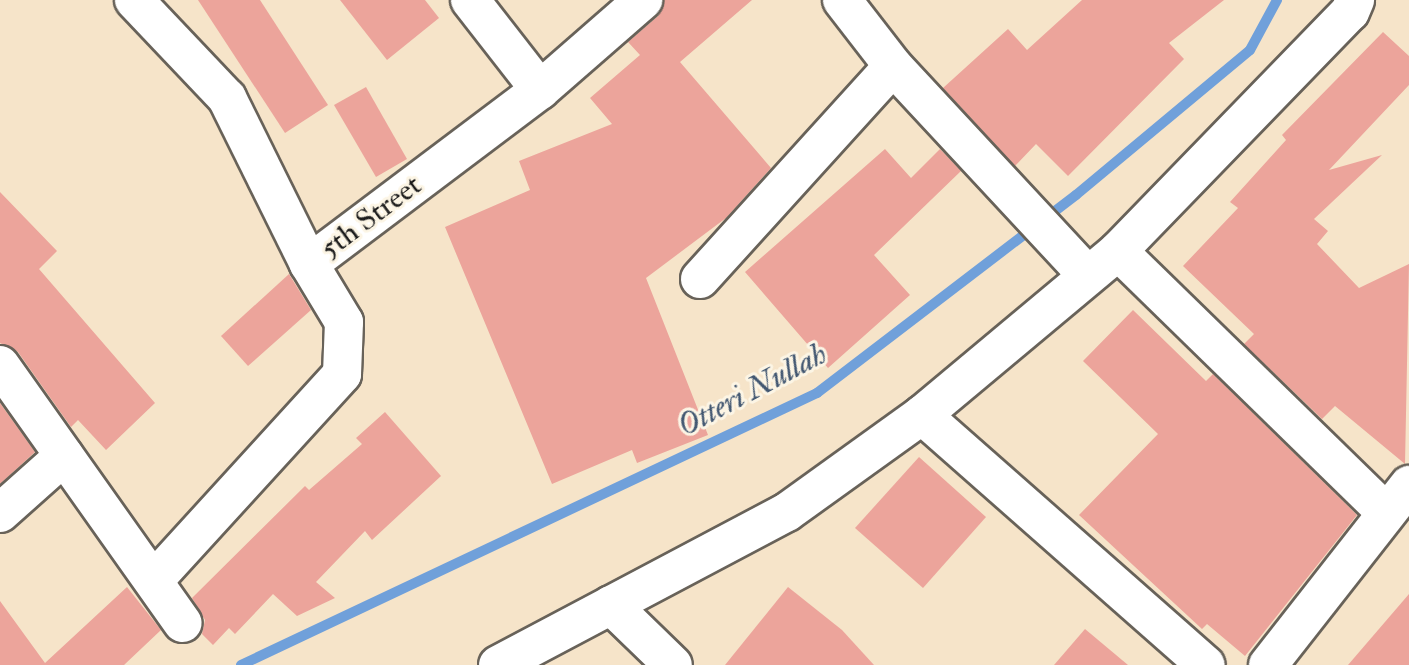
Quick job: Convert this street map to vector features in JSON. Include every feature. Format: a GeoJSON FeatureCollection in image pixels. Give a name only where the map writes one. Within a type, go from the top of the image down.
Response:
{"type":"FeatureCollection","features":[{"type":"Feature","properties":{"kind":"street"},"geometry":{"type":"LineString","coordinates":[[134,0],[226,98],[309,264]]}},
{"type":"Feature","properties":{"kind":"street"},"geometry":{"type":"LineString","coordinates":[[470,0],[540,90]]}},
{"type":"Feature","properties":{"kind":"street","name":"5th Street"},"geometry":{"type":"LineString","coordinates":[[156,578],[342,374],[344,322],[309,264],[540,90],[643,0]]}},
{"type":"Feature","properties":{"kind":"street"},"geometry":{"type":"LineString","coordinates":[[842,0],[893,66],[1075,263]]}},
{"type":"Feature","properties":{"kind":"street"},"geometry":{"type":"LineString","coordinates":[[498,665],[787,512],[922,415],[1075,263],[1118,251],[1350,12],[1355,0]]}},
{"type":"Feature","properties":{"kind":"street"},"geometry":{"type":"LineString","coordinates":[[700,279],[893,66]]}},
{"type":"Feature","properties":{"kind":"street"},"geometry":{"type":"LineString","coordinates":[[1118,251],[1396,497],[1268,665]]}},
{"type":"Feature","properties":{"kind":"street"},"geometry":{"type":"LineString","coordinates":[[0,365],[64,456],[156,578],[183,623]]}},
{"type":"Feature","properties":{"kind":"street"},"geometry":{"type":"LineString","coordinates":[[922,415],[1206,665]]}},
{"type":"Feature","properties":{"kind":"street"},"geometry":{"type":"LineString","coordinates":[[0,513],[64,456]]}},
{"type":"Feature","properties":{"kind":"street"},"geometry":{"type":"LineString","coordinates":[[611,605],[673,665]]}},
{"type":"Feature","properties":{"kind":"building"},"geometry":{"type":"Polygon","coordinates":[[[198,0],[260,0],[328,105],[285,133],[198,0]]]}},
{"type":"Feature","properties":{"kind":"building"},"geometry":{"type":"Polygon","coordinates":[[[340,0],[425,0],[439,18],[387,60],[340,0]]]}},
{"type":"Feature","properties":{"kind":"building"},"geometry":{"type":"Polygon","coordinates":[[[664,0],[752,0],[680,62],[771,168],[726,218],[646,278],[708,435],[637,463],[632,450],[552,484],[445,227],[530,190],[519,161],[612,124],[590,98],[640,55],[628,42],[658,16],[664,0]]]}},
{"type":"Feature","properties":{"kind":"building"},"geometry":{"type":"Polygon","coordinates":[[[1082,0],[1224,0],[1169,43],[1184,59],[1068,176],[1036,144],[1015,166],[943,88],[1008,29],[1027,50],[1082,0]]]}},
{"type":"Feature","properties":{"kind":"building"},"geometry":{"type":"Polygon","coordinates":[[[1383,32],[1409,56],[1409,85],[1329,170],[1382,155],[1314,219],[1328,231],[1317,244],[1359,288],[1409,264],[1405,464],[1335,406],[1322,419],[1244,344],[1254,334],[1183,266],[1238,208],[1230,202],[1286,140],[1282,135],[1383,32]]]}},
{"type":"Feature","properties":{"kind":"building"},"geometry":{"type":"Polygon","coordinates":[[[366,87],[407,159],[376,177],[334,105],[366,87]]]}},
{"type":"Feature","properties":{"kind":"building"},"geometry":{"type":"Polygon","coordinates":[[[885,149],[911,178],[940,149],[961,171],[874,255],[910,295],[828,368],[745,272],[885,149]]]}},
{"type":"Feature","properties":{"kind":"building"},"geometry":{"type":"Polygon","coordinates":[[[0,192],[57,251],[39,269],[155,403],[106,450],[78,420],[71,427],[18,352],[0,343],[0,192]]]}},
{"type":"Feature","properties":{"kind":"building"},"geometry":{"type":"Polygon","coordinates":[[[289,274],[311,310],[248,366],[221,336],[289,274]]]}},
{"type":"Feature","properties":{"kind":"building"},"geometry":{"type":"Polygon","coordinates":[[[1133,310],[1206,381],[1213,374],[1357,515],[1245,656],[1207,624],[1202,629],[1079,515],[1158,434],[1083,361],[1133,310]]]}},
{"type":"Feature","properties":{"kind":"building"},"geometry":{"type":"Polygon","coordinates":[[[0,403],[35,452],[0,484],[0,403]]]}},
{"type":"Feature","properties":{"kind":"building"},"geometry":{"type":"Polygon","coordinates":[[[385,412],[441,476],[372,540],[365,531],[316,582],[335,598],[297,616],[273,594],[235,634],[229,628],[213,645],[202,634],[205,620],[192,598],[305,486],[309,490],[362,444],[356,438],[385,412]]]}},
{"type":"Feature","properties":{"kind":"building"},"geometry":{"type":"Polygon","coordinates":[[[919,457],[986,517],[923,588],[855,528],[919,457]]]}},
{"type":"Feature","properties":{"kind":"building"},"geometry":{"type":"Polygon","coordinates":[[[127,587],[161,630],[124,665],[0,665],[0,601],[45,663],[127,587]]]}},
{"type":"Feature","properties":{"kind":"building"},"geometry":{"type":"Polygon","coordinates":[[[788,587],[842,630],[874,665],[725,665],[788,587]]]}},
{"type":"Feature","properties":{"kind":"building"},"geometry":{"type":"Polygon","coordinates":[[[1409,594],[1409,665],[1348,665],[1409,594]]]}},
{"type":"Feature","properties":{"kind":"building"},"geometry":{"type":"Polygon","coordinates":[[[1085,629],[1128,665],[1054,665],[1085,629]]]}},
{"type":"Feature","properties":{"kind":"waterway","name":"Otteri Nullah"},"geometry":{"type":"LineString","coordinates":[[241,665],[817,393],[1076,195],[1250,50],[1277,0]]}}]}
